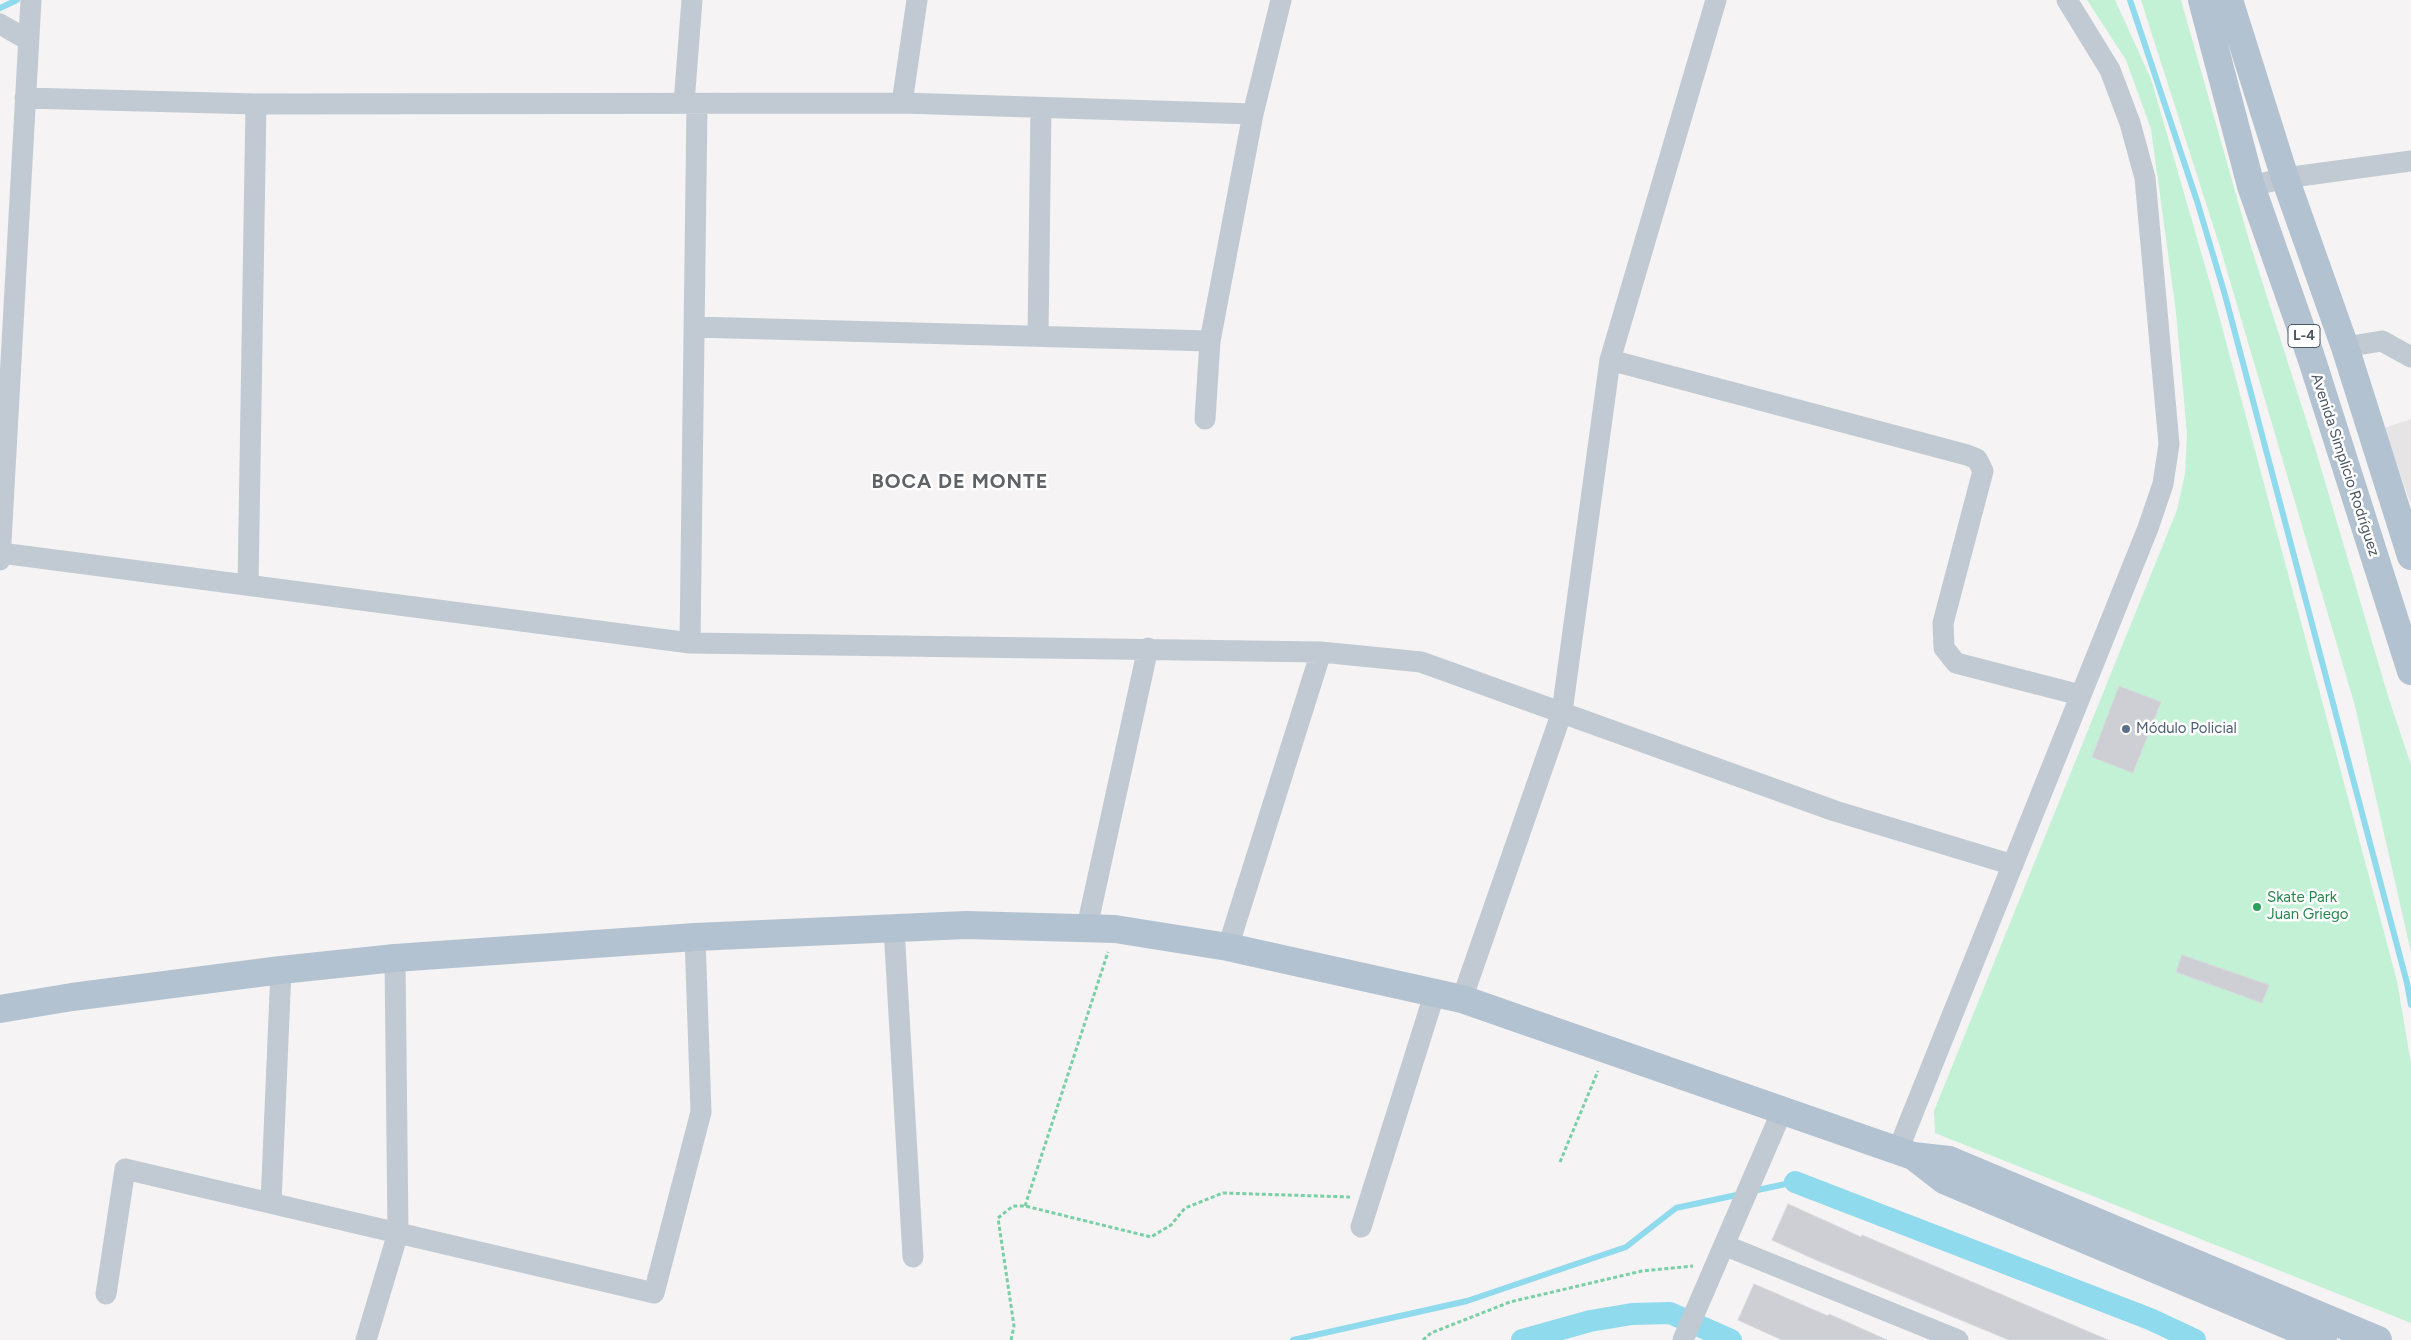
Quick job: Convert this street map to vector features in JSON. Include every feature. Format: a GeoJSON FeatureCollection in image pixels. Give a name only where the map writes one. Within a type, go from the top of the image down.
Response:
{"type":"FeatureCollection","features":[{"type":"Feature","properties":{"kind":"main road","name":"Avenida Simplicio Rodríguez"},"geometry":{"type":"LineString","coordinates":[[2202,0],[2251,186],[2311,357],[2411,672]]}},
{"type":"Feature","properties":{"kind":"main road","name":"L-4"},"geometry":{"type":"LineString","coordinates":[[2229,0],[2285,178],[2345,347],[2411,556]]}},
{"type":"Feature","properties":{"kind":"main road"},"geometry":{"type":"LineString","coordinates":[[0,1010],[72,997],[281,970],[395,958],[695,937],[966,925],[1115,929],[1228,947],[1462,999],[1905,1153],[1949,1160],[2378,1340]]}},
{"type":"Feature","properties":{"kind":"main road"},"geometry":{"type":"LineString","coordinates":[[1905,1153],[1944,1180],[2323,1340]]}},
{"type":"Feature","properties":{"kind":"street"},"geometry":{"type":"LineString","coordinates":[[690,643],[694,327],[690,104],[692,0]]}},
{"type":"Feature","properties":{"kind":"street"},"geometry":{"type":"LineString","coordinates":[[902,103],[917,0]]}},
{"type":"Feature","properties":{"kind":"street"},"geometry":{"type":"LineString","coordinates":[[1205,419],[1210,341],[1253,114],[1281,0]]}},
{"type":"Feature","properties":{"kind":"street"},"geometry":{"type":"LineString","coordinates":[[1462,999],[1562,712],[1610,360],[1716,0]]}},
{"type":"Feature","properties":{"kind":"street"},"geometry":{"type":"LineString","coordinates":[[1905,1153],[2013,865],[2148,528],[2162,484],[2169,444],[2145,178],[2130,123],[2110,70],[2066,0]]}},
{"type":"Feature","properties":{"kind":"street"},"geometry":{"type":"LineString","coordinates":[[0,560],[31,2]]}},
{"type":"Feature","properties":{"kind":"street"},"geometry":{"type":"LineString","coordinates":[[0,24],[28,40]]}},
{"type":"Feature","properties":{"kind":"street"},"geometry":{"type":"LineString","coordinates":[[25,98],[256,104],[902,103],[1253,114]]}},
{"type":"Feature","properties":{"kind":"street"},"geometry":{"type":"LineString","coordinates":[[248,585],[256,104]]}},
{"type":"Feature","properties":{"kind":"street"},"geometry":{"type":"LineString","coordinates":[[1038,336],[1041,108]]}},
{"type":"Feature","properties":{"kind":"street"},"geometry":{"type":"LineString","coordinates":[[2251,186],[2285,178],[2411,162]]}},
{"type":"Feature","properties":{"kind":"street"},"geometry":{"type":"LineString","coordinates":[[694,327],[1210,341]]}},
{"type":"Feature","properties":{"kind":"street"},"geometry":{"type":"LineString","coordinates":[[2345,347],[2382,341],[2411,357]]}},
{"type":"Feature","properties":{"kind":"street"},"geometry":{"type":"LineString","coordinates":[[1610,360],[1967,455],[1977,460],[1983,471],[1943,623],[1944,648],[1956,663],[2080,696]]}},
{"type":"Feature","properties":{"kind":"street"},"geometry":{"type":"LineString","coordinates":[[1,553],[690,643],[1148,648],[1321,652],[1421,662],[1835,811],[2013,865]]}},
{"type":"Feature","properties":{"kind":"street"},"geometry":{"type":"LineString","coordinates":[[1087,927],[1148,648]]}},
{"type":"Feature","properties":{"kind":"street"},"geometry":{"type":"LineString","coordinates":[[1228,947],[1321,652]]}},
{"type":"Feature","properties":{"kind":"street"},"geometry":{"type":"LineString","coordinates":[[894,928],[913,1258]]}},
{"type":"Feature","properties":{"kind":"street"},"geometry":{"type":"LineString","coordinates":[[106,1294],[125,1169],[654,1293],[701,1112],[695,937]]}},
{"type":"Feature","properties":{"kind":"street"},"geometry":{"type":"LineString","coordinates":[[366,1340],[398,1232],[395,958]]}},
{"type":"Feature","properties":{"kind":"street"},"geometry":{"type":"LineString","coordinates":[[271,1203],[281,970]]}},
{"type":"Feature","properties":{"kind":"street"},"geometry":{"type":"LineString","coordinates":[[1361,1227],[1435,992]]}},
{"type":"Feature","properties":{"kind":"street"},"geometry":{"type":"LineString","coordinates":[[1683,1340],[1782,1111]]}},
{"type":"Feature","properties":{"kind":"street"},"geometry":{"type":"LineString","coordinates":[[1724,1245],[1958,1340]]}},
{"type":"Feature","properties":{"kind":"path"},"geometry":{"type":"LineString","coordinates":[[1025,1206],[1115,929]]}},
{"type":"Feature","properties":{"kind":"path"},"geometry":{"type":"LineString","coordinates":[[1560,1162],[1607,1050]]}},
{"type":"Feature","properties":{"kind":"path"},"geometry":{"type":"LineString","coordinates":[[1011,1340],[1014,1326],[998,1218],[1013,1206],[1025,1206],[1151,1236],[1171,1225],[1185,1208],[1222,1193],[1370,1199]]}},
{"type":"Feature","properties":{"kind":"path"},"geometry":{"type":"LineString","coordinates":[[1423,1340],[1431,1333],[1510,1302],[1642,1271],[1712,1272]]}},
{"type":"Feature","properties":{"kind":"shaded area"},"geometry":{"type":"Polygon","coordinates":[[[2411,419],[2411,505],[2384,428],[2411,419]]]}},
{"type":"Feature","properties":{"kind":"green space"},"geometry":{"type":"Polygon","coordinates":[[[2087,0],[2115,0],[2151,79],[2214,297],[2397,981],[2411,1064],[2411,1323],[1935,1133],[1934,1111],[2177,510],[2185,474],[2187,434],[2176,312],[2151,129],[2126,60],[2087,0]]]}},
{"type":"Feature","properties":{"kind":"green space"},"geometry":{"type":"Polygon","coordinates":[[[2141,0],[2181,0],[2248,237],[2316,451],[2388,696],[2411,765],[2411,952],[2355,706],[2220,247],[2141,0]]]}},
{"type":"Feature","properties":{"kind":"building","name":"Módulo Policial"},"geometry":{"type":"Polygon","coordinates":[[[2119,686],[2161,702],[2133,773],[2092,757],[2119,686]]]}},
{"type":"Feature","properties":{"kind":"building"},"geometry":{"type":"Polygon","coordinates":[[[2182,955],[2269,985],[2262,1003],[2176,972],[2182,955]]]}},
{"type":"Feature","properties":{"kind":"building"},"geometry":{"type":"Polygon","coordinates":[[[1788,1204],[1861,1237],[1862,1235],[2108,1340],[2009,1340],[1816,1260],[1772,1240],[1788,1204]]]}},
{"type":"Feature","properties":{"kind":"building"},"geometry":{"type":"Polygon","coordinates":[[[1754,1284],[1887,1340],[1782,1340],[1738,1320],[1754,1284]]]}},
{"type":"Feature","properties":{"kind":"waterway"},"geometry":{"type":"LineString","coordinates":[[0,8],[17,0]]}},
{"type":"Feature","properties":{"kind":"waterway"},"geometry":{"type":"LineString","coordinates":[[2130,0],[2197,201],[2225,295],[2407,983],[2411,1005]]}},
{"type":"Feature","properties":{"kind":"waterway"},"geometry":{"type":"LineString","coordinates":[[1753,1191],[1795,1182]]}},
{"type":"Feature","properties":{"kind":"waterway"},"geometry":{"type":"LineString","coordinates":[[1795,1182],[2150,1319],[2195,1340]]}},
{"type":"Feature","properties":{"kind":"waterway"},"geometry":{"type":"LineString","coordinates":[[1293,1340],[1467,1301],[1626,1247],[1676,1208],[1741,1194]]}},
{"type":"Feature","properties":{"kind":"waterway"},"geometry":{"type":"LineString","coordinates":[[1522,1340],[1590,1321],[1632,1314],[1670,1313],[1731,1340]]}},
{"type":"Feature","properties":{"kind":"place","name":"Módulo Policial"},"geometry":{"type":"Point","coordinates":[2126,729]}},
{"type":"Feature","properties":{"kind":"place","name":"Skate Park Juan Griego"},"geometry":{"type":"Point","coordinates":[2257,907]}},
{"type":"Feature","properties":{"kind":"district","name":"BOCA DE MONTE"},"geometry":{"type":"Point","coordinates":[960,482]}}]}
